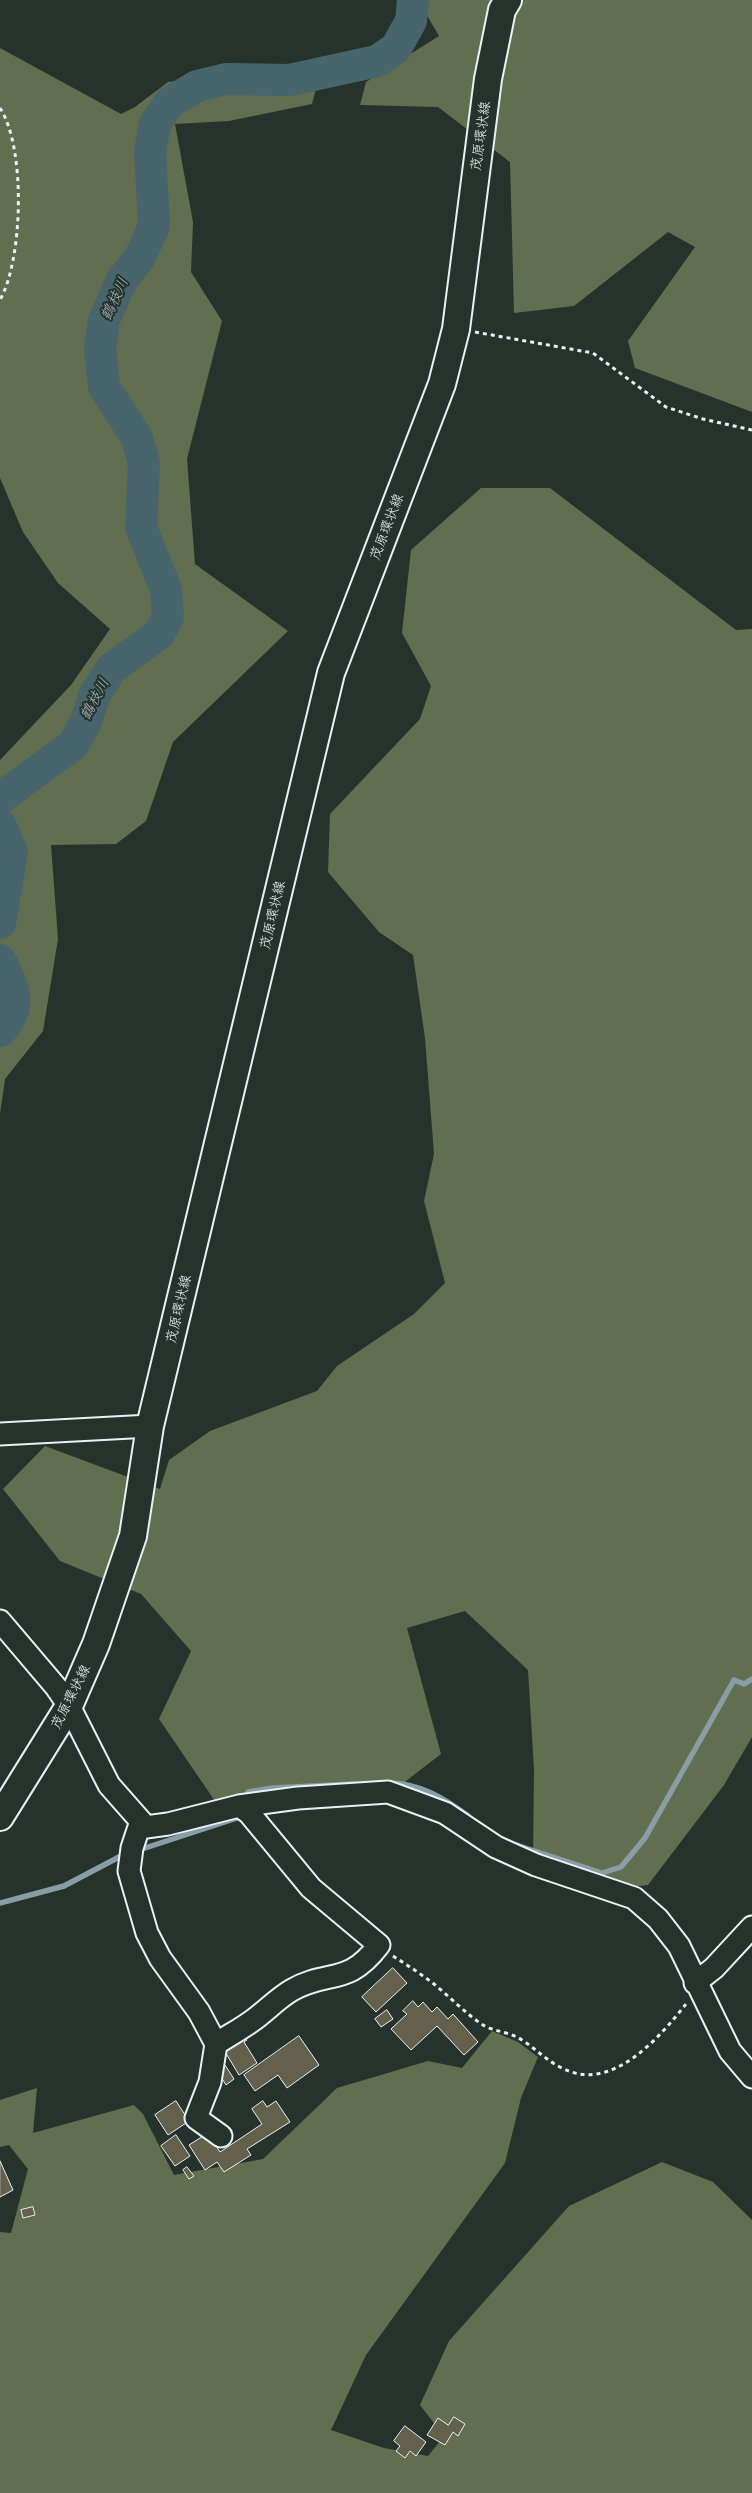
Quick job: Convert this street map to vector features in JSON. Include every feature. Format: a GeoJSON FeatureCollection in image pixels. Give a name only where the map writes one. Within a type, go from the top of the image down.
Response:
{"type":"FeatureCollection","features":[{"type":"Feature","properties":{"kind":"main road","name":"茂原環状線"},"geometry":{"type":"LineString","coordinates":[[0,1817],[69,1706],[96,1644],[133,1536],[150,1426],[331,673],[442,384],[456,329],[488,79],[502,10],[508,0]]}},
{"type":"Feature","properties":{"kind":"street"},"geometry":{"type":"LineString","coordinates":[[0,1434],[150,1426]]}},
{"type":"Feature","properties":{"kind":"street"},"geometry":{"type":"LineString","coordinates":[[0,1621],[56,1687],[69,1706],[109,1785],[146,1827],[168,1824],[239,1806],[298,1798],[388,1792],[444,1813],[496,1847],[536,1865],[634,1898],[658,1918],[679,1946],[730,2051],[752,2077]]}},
{"type":"Feature","properties":{"kind":"street"},"geometry":{"type":"LineString","coordinates":[[216,2044],[252,2021],[292,1990],[309,1983],[346,1974],[366,1962],[379,1945],[311,1888],[248,1813],[239,1806]]}},
{"type":"Feature","properties":{"kind":"street"},"geometry":{"type":"LineString","coordinates":[[141,1821],[132,1848],[129,1871],[147,1933],[160,1958],[199,2012],[216,2044],[210,2082],[196,2118],[221,2136]]}},
{"type":"Feature","properties":{"kind":"street"},"geometry":{"type":"LineString","coordinates":[[698,1988],[752,1927]]}},
{"type":"Feature","properties":{"kind":"path"},"geometry":{"type":"LineString","coordinates":[[0,108],[7,118],[19,192],[14,255],[6,290],[0,300]]}},
{"type":"Feature","properties":{"kind":"path"},"geometry":{"type":"LineString","coordinates":[[456,329],[510,336],[593,353],[666,407],[703,419],[752,430]]}},
{"type":"Feature","properties":{"kind":"path"},"geometry":{"type":"LineString","coordinates":[[379,1945],[432,1982],[484,2026],[520,2038],[545,2057],[576,2073],[590,2075],[618,2068],[645,2048],[687,2004],[698,1988]]}},
{"type":"Feature","properties":{"kind":"green space"},"geometry":{"type":"Polygon","coordinates":[[[418,0],[752,0],[752,412],[635,368],[628,341],[695,247],[668,232],[574,306],[514,313],[510,162],[438,107],[360,105],[366,82],[439,36],[418,0]]]}},
{"type":"Feature","properties":{"kind":"green space"},"geometry":{"type":"Polygon","coordinates":[[[0,48],[121,114],[135,107],[168,82],[290,65],[324,58],[312,104],[229,121],[175,124],[193,222],[191,272],[222,321],[187,459],[195,564],[288,631],[173,742],[146,821],[116,844],[51,845],[58,939],[43,1031],[5,1079],[0,1114],[0,760],[71,685],[110,629],[58,583],[23,532],[0,478],[0,48]]]}},
{"type":"Feature","properties":{"kind":"green space"},"geometry":{"type":"Polygon","coordinates":[[[481,488],[550,488],[736,630],[752,629],[752,1737],[724,1785],[648,1885],[629,1887],[533,1858],[534,1769],[528,1670],[465,1611],[407,1628],[441,1754],[406,1781],[405,1790],[266,1791],[217,1804],[159,1719],[191,1651],[141,1594],[60,1561],[3,1489],[45,1446],[160,1489],[169,1460],[210,1431],[317,1391],[337,1366],[414,1314],[445,1283],[424,1201],[434,1154],[425,1038],[413,955],[379,932],[328,872],[330,814],[420,719],[431,686],[402,633],[411,550],[481,488]]]}},
{"type":"Feature","properties":{"kind":"green space"},"geometry":{"type":"Polygon","coordinates":[[[492,2031],[518,2042],[538,2057],[521,2098],[505,2163],[366,2355],[331,2430],[384,2448],[428,2456],[444,2436],[420,2405],[449,2341],[569,2206],[662,2162],[713,2182],[752,2220],[752,2493],[0,2493],[0,2232],[11,2233],[28,2169],[9,2145],[0,2147],[0,2100],[37,2088],[33,2133],[134,2105],[143,2114],[174,2175],[263,2159],[337,2088],[428,2061],[462,2068],[492,2031]]]}},
{"type":"Feature","properties":{"kind":"building"},"geometry":{"type":"Polygon","coordinates":[[[393,1968],[407,1983],[376,2012],[362,1997],[393,1968]]]}},
{"type":"Feature","properties":{"kind":"building"},"geometry":{"type":"Polygon","coordinates":[[[413,2001],[418,2007],[423,2002],[432,2012],[437,2007],[448,2019],[453,2014],[478,2042],[464,2055],[437,2026],[411,2050],[391,2029],[407,2014],[403,2011],[413,2001]]]}},
{"type":"Feature","properties":{"kind":"building"},"geometry":{"type":"Polygon","coordinates":[[[387,2010],[393,2019],[381,2027],[375,2019],[387,2010]]]}},
{"type":"Feature","properties":{"kind":"building"},"geometry":{"type":"Polygon","coordinates":[[[244,2036],[247,2040],[244,2042],[257,2063],[239,2075],[224,2050],[244,2036]]]}},
{"type":"Feature","properties":{"kind":"building"},"geometry":{"type":"Polygon","coordinates":[[[299,2036],[319,2065],[287,2088],[278,2075],[255,2091],[244,2075],[299,2036]]]}},
{"type":"Feature","properties":{"kind":"building"},"geometry":{"type":"Polygon","coordinates":[[[225,2065],[234,2079],[226,2085],[217,2071],[225,2065]]]}},
{"type":"Feature","properties":{"kind":"building"},"geometry":{"type":"Polygon","coordinates":[[[176,2101],[189,2121],[168,2135],[155,2115],[176,2101]]]}},
{"type":"Feature","properties":{"kind":"building"},"geometry":{"type":"Polygon","coordinates":[[[263,2101],[267,2107],[276,2101],[290,2122],[247,2149],[251,2155],[224,2172],[217,2162],[205,2170],[189,2145],[208,2133],[220,2152],[262,2124],[252,2109],[263,2101]]]}},
{"type":"Feature","properties":{"kind":"building"},"geometry":{"type":"Polygon","coordinates":[[[176,2135],[190,2156],[175,2166],[161,2146],[176,2135]]]}},
{"type":"Feature","properties":{"kind":"building"},"geometry":{"type":"Polygon","coordinates":[[[0,2161],[13,2190],[0,2197],[0,2161]]]}},
{"type":"Feature","properties":{"kind":"building"},"geometry":{"type":"Polygon","coordinates":[[[187,2167],[194,2176],[189,2179],[183,2170],[187,2167]]]}},
{"type":"Feature","properties":{"kind":"building"},"geometry":{"type":"Polygon","coordinates":[[[33,2207],[35,2215],[23,2218],[21,2210],[33,2207]]]}},
{"type":"Feature","properties":{"kind":"building"},"geometry":{"type":"Polygon","coordinates":[[[454,2417],[465,2424],[458,2436],[453,2432],[445,2445],[427,2435],[438,2418],[448,2425],[454,2417]]]}},
{"type":"Feature","properties":{"kind":"building"},"geometry":{"type":"Polygon","coordinates":[[[405,2426],[426,2442],[416,2456],[410,2451],[405,2458],[396,2451],[400,2446],[394,2441],[405,2426]]]}},
{"type":"Feature","properties":{"kind":"waterway","name":"鶴枝川"},"geometry":{"type":"LineString","coordinates":[[0,798],[73,745],[85,724],[95,694],[112,668],[159,634],[168,617],[166,590],[141,527],[144,464],[137,438],[104,387],[100,350],[104,320],[122,280],[140,257],[154,226],[150,151],[155,124],[169,103],[197,86],[226,79],[290,80],[377,61],[396,48],[411,21],[413,0]]}},
{"type":"Feature","properties":{"kind":"waterway","name":"鶴枝川"},"geometry":{"type":"LineString","coordinates":[[0,824],[12,852],[0,923]]}},
{"type":"Feature","properties":{"kind":"waterway","name":"鶴枝川"},"geometry":{"type":"LineString","coordinates":[[0,960],[9,978],[14,996],[12,1013],[0,1031]]}},
{"type":"Feature","properties":{"kind":"waterway"},"geometry":{"type":"LineString","coordinates":[[516,1845],[602,1873],[621,1867],[645,1838],[734,1680],[744,1684],[752,1679]]}},
{"type":"Feature","properties":{"kind":"waterway"},"geometry":{"type":"LineString","coordinates":[[388,1783],[410,1786],[431,1793],[450,1803],[468,1816]]}},
{"type":"Feature","properties":{"kind":"waterway"},"geometry":{"type":"LineString","coordinates":[[248,1792],[273,1788],[354,1784]]}},
{"type":"Feature","properties":{"kind":"waterway"},"geometry":{"type":"LineString","coordinates":[[139,1850],[240,1817]]}},
{"type":"Feature","properties":{"kind":"waterway"},"geometry":{"type":"LineString","coordinates":[[0,1903],[64,1886],[121,1856]]}}]}
